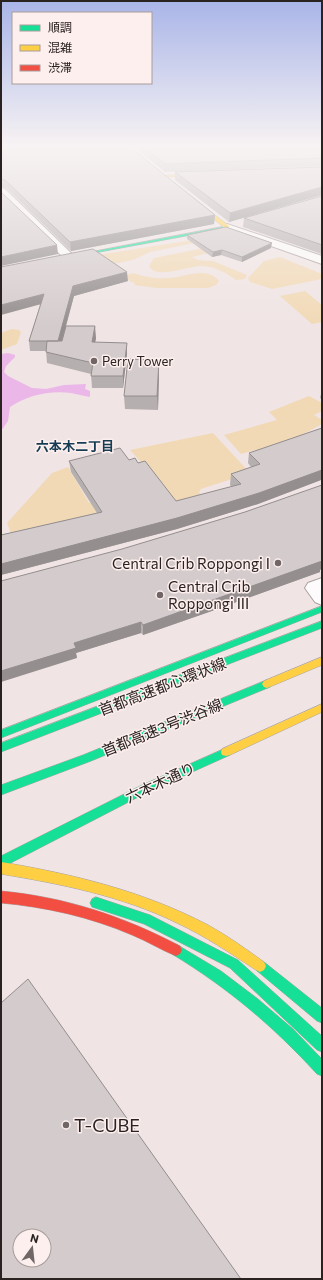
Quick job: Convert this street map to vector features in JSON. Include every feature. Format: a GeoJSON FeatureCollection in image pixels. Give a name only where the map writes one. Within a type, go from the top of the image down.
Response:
{"type":"FeatureCollection","features":[{"type":"Feature","properties":{"kind":"main road"},"geometry":{"type":"LineString","coordinates":[[203,208],[227,227]]}},
{"type":"Feature","properties":{"kind":"main road"},"geometry":{"type":"LineString","coordinates":[[65,258],[227,227]]}},
{"type":"Feature","properties":{"kind":"main road"},"geometry":{"type":"LineString","coordinates":[[1,734],[322,609]]}},
{"type":"Feature","properties":{"kind":"main road","name":"首都高速都心環状線"},"geometry":{"type":"LineString","coordinates":[[1,748],[322,624]]}},
{"type":"Feature","properties":{"kind":"main road","name":"首都高速3号渋谷線"},"geometry":{"type":"LineString","coordinates":[[1,790],[86,758],[322,661]]}},
{"type":"Feature","properties":{"kind":"main road","name":"六本木通り"},"geometry":{"type":"LineString","coordinates":[[1,862],[144,789],[322,708]]}},
{"type":"Feature","properties":{"kind":"main road"},"geometry":{"type":"LineString","coordinates":[[1,868],[23,871],[88,886],[150,905],[197,926],[245,955],[286,985],[322,1016]]}},
{"type":"Feature","properties":{"kind":"main road"},"geometry":{"type":"LineString","coordinates":[[1,896],[20,898],[81,911],[138,931],[184,953],[227,981],[267,1013],[301,1044],[322,1069]]}},
{"type":"Feature","properties":{"kind":"main road"},"geometry":{"type":"LineString","coordinates":[[90,902],[146,919],[234,964],[322,1045]]}},
{"type":"Feature","properties":{"kind":"street"},"geometry":{"type":"LineString","coordinates":[[16,208],[65,258]]}},
{"type":"Feature","properties":{"kind":"street"},"geometry":{"type":"LineString","coordinates":[[227,227],[241,222]]}},
{"type":"Feature","properties":{"kind":"street"},"geometry":{"type":"LineString","coordinates":[[227,227],[322,260]]}},
{"type":"Feature","properties":{"kind":"street"},"geometry":{"type":"LineString","coordinates":[[322,585],[315,588],[322,597]]}},
{"type":"Feature","properties":{"kind":"shaded area"},"geometry":{"type":"Polygon","coordinates":[[[205,238],[204,241],[150,252],[133,260],[108,265],[65,260],[205,238]]]}},
{"type":"Feature","properties":{"kind":"shaded area"},"geometry":{"type":"Polygon","coordinates":[[[213,246],[221,250],[192,257],[198,260],[213,261],[247,275],[245,279],[236,280],[212,267],[202,266],[158,272],[149,266],[154,258],[213,246]]]}},
{"type":"Feature","properties":{"kind":"shaded area"},"geometry":{"type":"Polygon","coordinates":[[[280,257],[322,274],[322,279],[272,289],[250,282],[248,278],[264,261],[280,257]]]}},
{"type":"Feature","properties":{"kind":"shaded area"},"geometry":{"type":"Polygon","coordinates":[[[133,273],[141,276],[164,278],[202,273],[214,276],[219,281],[216,285],[208,288],[157,288],[134,285],[135,283],[131,282],[124,276],[133,273]]]}},
{"type":"Feature","properties":{"kind":"shaded area"},"geometry":{"type":"Polygon","coordinates":[[[305,291],[322,305],[322,322],[312,324],[280,296],[305,291]]]}},
{"type":"Feature","properties":{"kind":"shaded area"},"geometry":{"type":"Polygon","coordinates":[[[12,329],[19,330],[21,332],[17,344],[1,350],[1,333],[12,329]]]}},
{"type":"Feature","properties":{"kind":"shaded area"},"geometry":{"type":"Polygon","coordinates":[[[8,353],[15,355],[15,357],[6,366],[4,372],[8,376],[32,388],[46,389],[64,385],[86,384],[85,389],[90,391],[90,397],[71,393],[55,392],[39,394],[24,399],[10,407],[8,421],[1,431],[1,354],[8,353]]]}},
{"type":"Feature","properties":{"kind":"shaded area"},"geometry":{"type":"Polygon","coordinates":[[[309,396],[322,403],[322,411],[314,415],[322,420],[322,424],[263,456],[255,450],[241,454],[224,435],[277,420],[269,412],[309,396]]]}},
{"type":"Feature","properties":{"kind":"shaded area"},"geometry":{"type":"Polygon","coordinates":[[[213,433],[250,473],[201,489],[199,492],[206,501],[142,518],[170,494],[130,450],[213,433]]]}},
{"type":"Feature","properties":{"kind":"shaded area"},"geometry":{"type":"Polygon","coordinates":[[[68,467],[89,503],[105,498],[119,524],[14,541],[7,523],[52,473],[68,467]]]}},
{"type":"Feature","properties":{"kind":"building"},"geometry":{"type":"Polygon","coordinates":[[[1,208],[18,208],[57,245],[1,257],[1,208]]]}},
{"type":"Feature","properties":{"kind":"building"},"geometry":{"type":"Polygon","coordinates":[[[34,208],[206,208],[215,215],[70,242],[34,208]]]}},
{"type":"Feature","properties":{"kind":"building"},"geometry":{"type":"Polygon","coordinates":[[[223,208],[249,208],[230,213],[223,208]]]}},
{"type":"Feature","properties":{"kind":"building"},"geometry":{"type":"Polygon","coordinates":[[[280,208],[322,208],[322,245],[244,218],[280,208]]]}},
{"type":"Feature","properties":{"kind":"building"},"geometry":{"type":"Polygon","coordinates":[[[226,227],[272,243],[242,257],[222,250],[213,252],[187,235],[226,227]]]}},
{"type":"Feature","properties":{"kind":"building"},"geometry":{"type":"Polygon","coordinates":[[[93,249],[127,272],[73,286],[58,341],[29,341],[44,294],[1,305],[1,267],[93,249]]]}},
{"type":"Feature","properties":{"kind":"building"},"geometry":{"type":"Polygon","coordinates":[[[66,326],[95,326],[92,342],[127,343],[123,376],[91,376],[93,363],[46,352],[47,341],[62,341],[66,326]]]}},
{"type":"Feature","properties":{"kind":"building"},"geometry":{"type":"Polygon","coordinates":[[[128,359],[159,360],[157,396],[124,396],[128,359]]]}},
{"type":"Feature","properties":{"kind":"building"},"geometry":{"type":"Polygon","coordinates":[[[322,428],[322,470],[259,493],[177,518],[1,564],[1,535],[102,512],[69,461],[120,448],[129,460],[135,458],[138,463],[145,461],[176,501],[241,484],[231,474],[260,464],[249,453],[322,428]]]}},
{"type":"Feature","properties":{"kind":"building"},"geometry":{"type":"Polygon","coordinates":[[[322,485],[322,561],[143,625],[141,622],[74,643],[76,648],[1,671],[1,581],[122,549],[245,512],[322,485]]]}},
{"type":"Feature","properties":{"kind":"building","name":"T-CUBE"},"geometry":{"type":"Polygon","coordinates":[[[28,979],[241,1279],[1,1279],[1,1003],[28,979]]]}},
{"type":"Feature","properties":{"kind":"traffic: fast"},"geometry":{"type":"LineString","coordinates":[[67,257],[227,227]]}},
{"type":"Feature","properties":{"kind":"traffic: fast"},"geometry":{"type":"LineString","coordinates":[[1,734],[322,609]]}},
{"type":"Feature","properties":{"kind":"traffic: fast"},"geometry":{"type":"LineString","coordinates":[[1,748],[322,624]]}},
{"type":"Feature","properties":{"kind":"traffic: fast"},"geometry":{"type":"LineString","coordinates":[[1,790],[87,758],[267,684]]}},
{"type":"Feature","properties":{"kind":"traffic: fast"},"geometry":{"type":"LineString","coordinates":[[1,862],[144,789],[226,752]]}},
{"type":"Feature","properties":{"kind":"traffic: fast"},"geometry":{"type":"LineString","coordinates":[[96,903],[146,919],[234,964],[322,1045]]}},
{"type":"Feature","properties":{"kind":"traffic: fast"},"geometry":{"type":"LineString","coordinates":[[176,950],[217,975],[254,1003],[288,1034],[322,1069]]}},
{"type":"Feature","properties":{"kind":"traffic: fast"},"geometry":{"type":"LineString","coordinates":[[260,966],[322,1016]]}},
{"type":"Feature","properties":{"kind":"traffic: slow"},"geometry":{"type":"LineString","coordinates":[[202,208],[227,227]]}},
{"type":"Feature","properties":{"kind":"traffic: slow"},"geometry":{"type":"LineString","coordinates":[[267,684],[322,661]]}},
{"type":"Feature","properties":{"kind":"traffic: slow"},"geometry":{"type":"LineString","coordinates":[[226,752],[322,708]]}},
{"type":"Feature","properties":{"kind":"traffic: slow"},"geometry":{"type":"LineString","coordinates":[[1,868],[79,883],[131,898],[180,918],[204,930],[260,966]]}},
{"type":"Feature","properties":{"kind":"traffic: jam"},"geometry":{"type":"LineString","coordinates":[[1,897],[46,903],[91,914],[135,930],[176,950]]}},
{"type":"Feature","properties":{"kind":"place","name":"Perry Tower"},"geometry":{"type":"Point","coordinates":[94,361]}},
{"type":"Feature","properties":{"kind":"place","name":"Central Crib Roppongi I"},"geometry":{"type":"Point","coordinates":[278,563]}},
{"type":"Feature","properties":{"kind":"place","name":"Central Crib Roppongi III"},"geometry":{"type":"Point","coordinates":[160,595]}},
{"type":"Feature","properties":{"kind":"place","name":"T-CUBE"},"geometry":{"type":"Point","coordinates":[66,1125]}},
{"type":"Feature","properties":{"kind":"district","name":"六本木二丁目"},"geometry":{"type":"Point","coordinates":[75,446]}}]}
